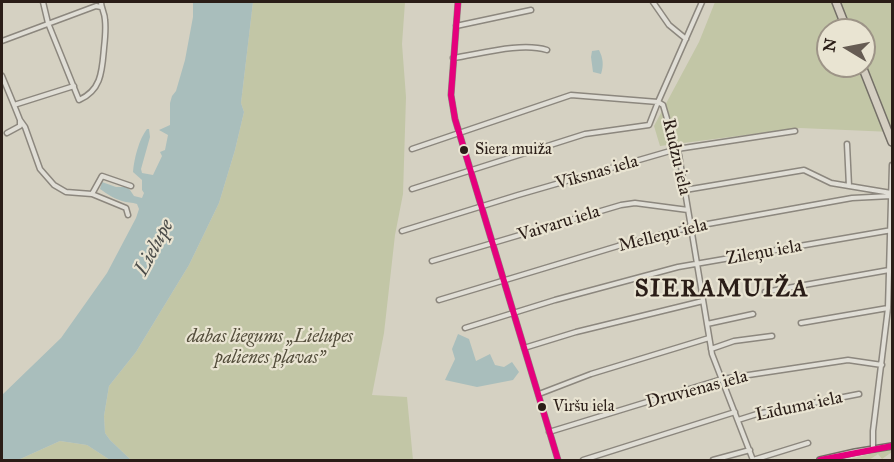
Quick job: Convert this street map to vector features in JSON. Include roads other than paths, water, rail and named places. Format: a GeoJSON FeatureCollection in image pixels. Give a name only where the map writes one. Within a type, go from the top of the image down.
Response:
{"type":"FeatureCollection","features":[{"type":"Feature","properties":{"kind":"highway"},"geometry":{"type":"LineString","coordinates":[[836,2],[842,18]]}},
{"type":"Feature","properties":{"kind":"highway"},"geometry":{"type":"LineString","coordinates":[[867,78],[892,142]]}},
{"type":"Feature","properties":{"kind":"street"},"geometry":{"type":"LineString","coordinates":[[2,41],[48,23],[101,4],[106,28],[101,77],[88,95],[79,100],[48,23],[43,2]]}},
{"type":"Feature","properties":{"kind":"street"},"geometry":{"type":"LineString","coordinates":[[458,2],[452,105],[558,460]]}},
{"type":"Feature","properties":{"kind":"street"},"geometry":{"type":"LineString","coordinates":[[653,2],[658,4],[669,25],[686,39]]}},
{"type":"Feature","properties":{"kind":"street","name":"Rudzu iela"},"geometry":{"type":"LineString","coordinates":[[702,2],[658,102],[663,105],[677,149],[711,349],[753,460]]}},
{"type":"Feature","properties":{"kind":"street"},"geometry":{"type":"LineString","coordinates":[[456,26],[531,10]]}},
{"type":"Feature","properties":{"kind":"street"},"geometry":{"type":"LineString","coordinates":[[453,58],[521,48],[536,47],[547,50]]}},
{"type":"Feature","properties":{"kind":"street"},"geometry":{"type":"LineString","coordinates":[[2,76],[25,127],[40,169],[54,185],[66,192],[92,194],[126,208],[128,215]]}},
{"type":"Feature","properties":{"kind":"street"},"geometry":{"type":"LineString","coordinates":[[14,105],[74,86]]}},
{"type":"Feature","properties":{"kind":"street"},"geometry":{"type":"LineString","coordinates":[[412,149],[571,95],[658,102],[649,125],[585,134],[412,189]]}},
{"type":"Feature","properties":{"kind":"street"},"geometry":{"type":"LineString","coordinates":[[7,133],[19,128],[20,120]]}},
{"type":"Feature","properties":{"kind":"street","name":"Vīksnas iela"},"geometry":{"type":"LineString","coordinates":[[402,231],[677,149],[795,131]]}},
{"type":"Feature","properties":{"kind":"street"},"geometry":{"type":"LineString","coordinates":[[847,144],[849,186]]}},
{"type":"Feature","properties":{"kind":"street"},"geometry":{"type":"LineString","coordinates":[[873,449],[873,431],[888,308],[892,230],[892,165]]}},
{"type":"Feature","properties":{"kind":"street"},"geometry":{"type":"LineString","coordinates":[[685,190],[804,170],[831,183],[891,195]]}},
{"type":"Feature","properties":{"kind":"street"},"geometry":{"type":"LineString","coordinates":[[92,194],[102,176],[131,186]]}},
{"type":"Feature","properties":{"kind":"street","name":"Melleņu iela"},"geometry":{"type":"LineString","coordinates":[[439,300],[504,279],[691,227],[852,198],[891,195]]}},
{"type":"Feature","properties":{"kind":"street","name":"Vaivaru iela"},"geometry":{"type":"LineString","coordinates":[[432,261],[635,202],[688,210]]}},
{"type":"Feature","properties":{"kind":"street","name":"Zileņu iela"},"geometry":{"type":"LineString","coordinates":[[465,328],[678,267],[892,230]]}},
{"type":"Feature","properties":{"kind":"street"},"geometry":{"type":"LineString","coordinates":[[765,292],[889,270]]}},
{"type":"Feature","properties":{"kind":"street"},"geometry":{"type":"LineString","coordinates":[[524,348],[576,332],[703,301]]}},
{"type":"Feature","properties":{"kind":"street"},"geometry":{"type":"LineString","coordinates":[[801,323],[888,308]]}},
{"type":"Feature","properties":{"kind":"street"},"geometry":{"type":"LineString","coordinates":[[707,324],[753,314]]}},
{"type":"Feature","properties":{"kind":"street"},"geometry":{"type":"LineString","coordinates":[[711,349],[734,341],[772,336]]}},
{"type":"Feature","properties":{"kind":"street"},"geometry":{"type":"LineString","coordinates":[[539,395],[591,374],[709,338]]}},
{"type":"Feature","properties":{"kind":"street","name":"Druvienas iela"},"geometry":{"type":"LineString","coordinates":[[549,432],[722,379],[848,360],[882,365]]}},
{"type":"Feature","properties":{"kind":"street","name":"Līduma iela"},"geometry":{"type":"LineString","coordinates":[[738,420],[757,414],[860,394]]}},
{"type":"Feature","properties":{"kind":"street","name":"Līduma iela"},"geometry":{"type":"LineString","coordinates":[[583,460],[735,412]]}},
{"type":"Feature","properties":{"kind":"street"},"geometry":{"type":"LineString","coordinates":[[753,460],[808,443]]}},
{"type":"Feature","properties":{"kind":"street"},"geometry":{"type":"LineString","coordinates":[[820,460],[892,447]]}},
{"type":"Feature","properties":{"kind":"street"},"geometry":{"type":"LineString","coordinates":[[713,460],[750,450]]}},
{"type":"Feature","properties":{"kind":"water","name":"Lielupe"},"geometry":{"type":"Polygon","coordinates":[[[193,2],[253,2],[241,103],[244,112],[219,203],[189,265],[136,352],[109,386],[104,416],[105,433],[131,460],[110,460],[87,445],[60,441],[18,460],[2,460],[2,395],[61,338],[107,273],[136,218],[139,209],[137,204],[124,202],[100,189],[102,182],[116,187],[128,187],[134,196],[142,198],[144,193],[142,180],[133,172],[137,149],[147,129],[149,129],[150,137],[141,169],[142,173],[153,175],[162,156],[160,152],[165,150],[168,135],[159,130],[170,125],[170,103],[185,60],[193,17],[193,2]]]}},
{"type":"Feature","properties":{"kind":"water"},"geometry":{"type":"Polygon","coordinates":[[[599,50],[603,62],[601,74],[593,72],[591,57],[592,51],[599,50]]]}},
{"type":"Feature","properties":{"kind":"water"},"geometry":{"type":"Polygon","coordinates":[[[458,334],[469,339],[476,361],[490,354],[495,365],[504,367],[512,362],[519,372],[513,380],[477,387],[445,380],[455,359],[452,349],[458,334]]]}},
{"type":"Feature","properties":{"kind":"place","name":"Siera muiža"},"geometry":{"type":"Point","coordinates":[464,150]}},
{"type":"Feature","properties":{"kind":"place","name":"Viršu iela"},"geometry":{"type":"Point","coordinates":[542,407]}},
{"type":"Feature","properties":{"kind":"district","name":"SIERAMUIŽA"},"geometry":{"type":"Point","coordinates":[722,290]}},
{"type":"Feature","properties":{"kind":"park label","name":"dabas liegums „Lielupes palienes pļavas”"},"geometry":{"type":"Point","coordinates":[270,348]}}]}
